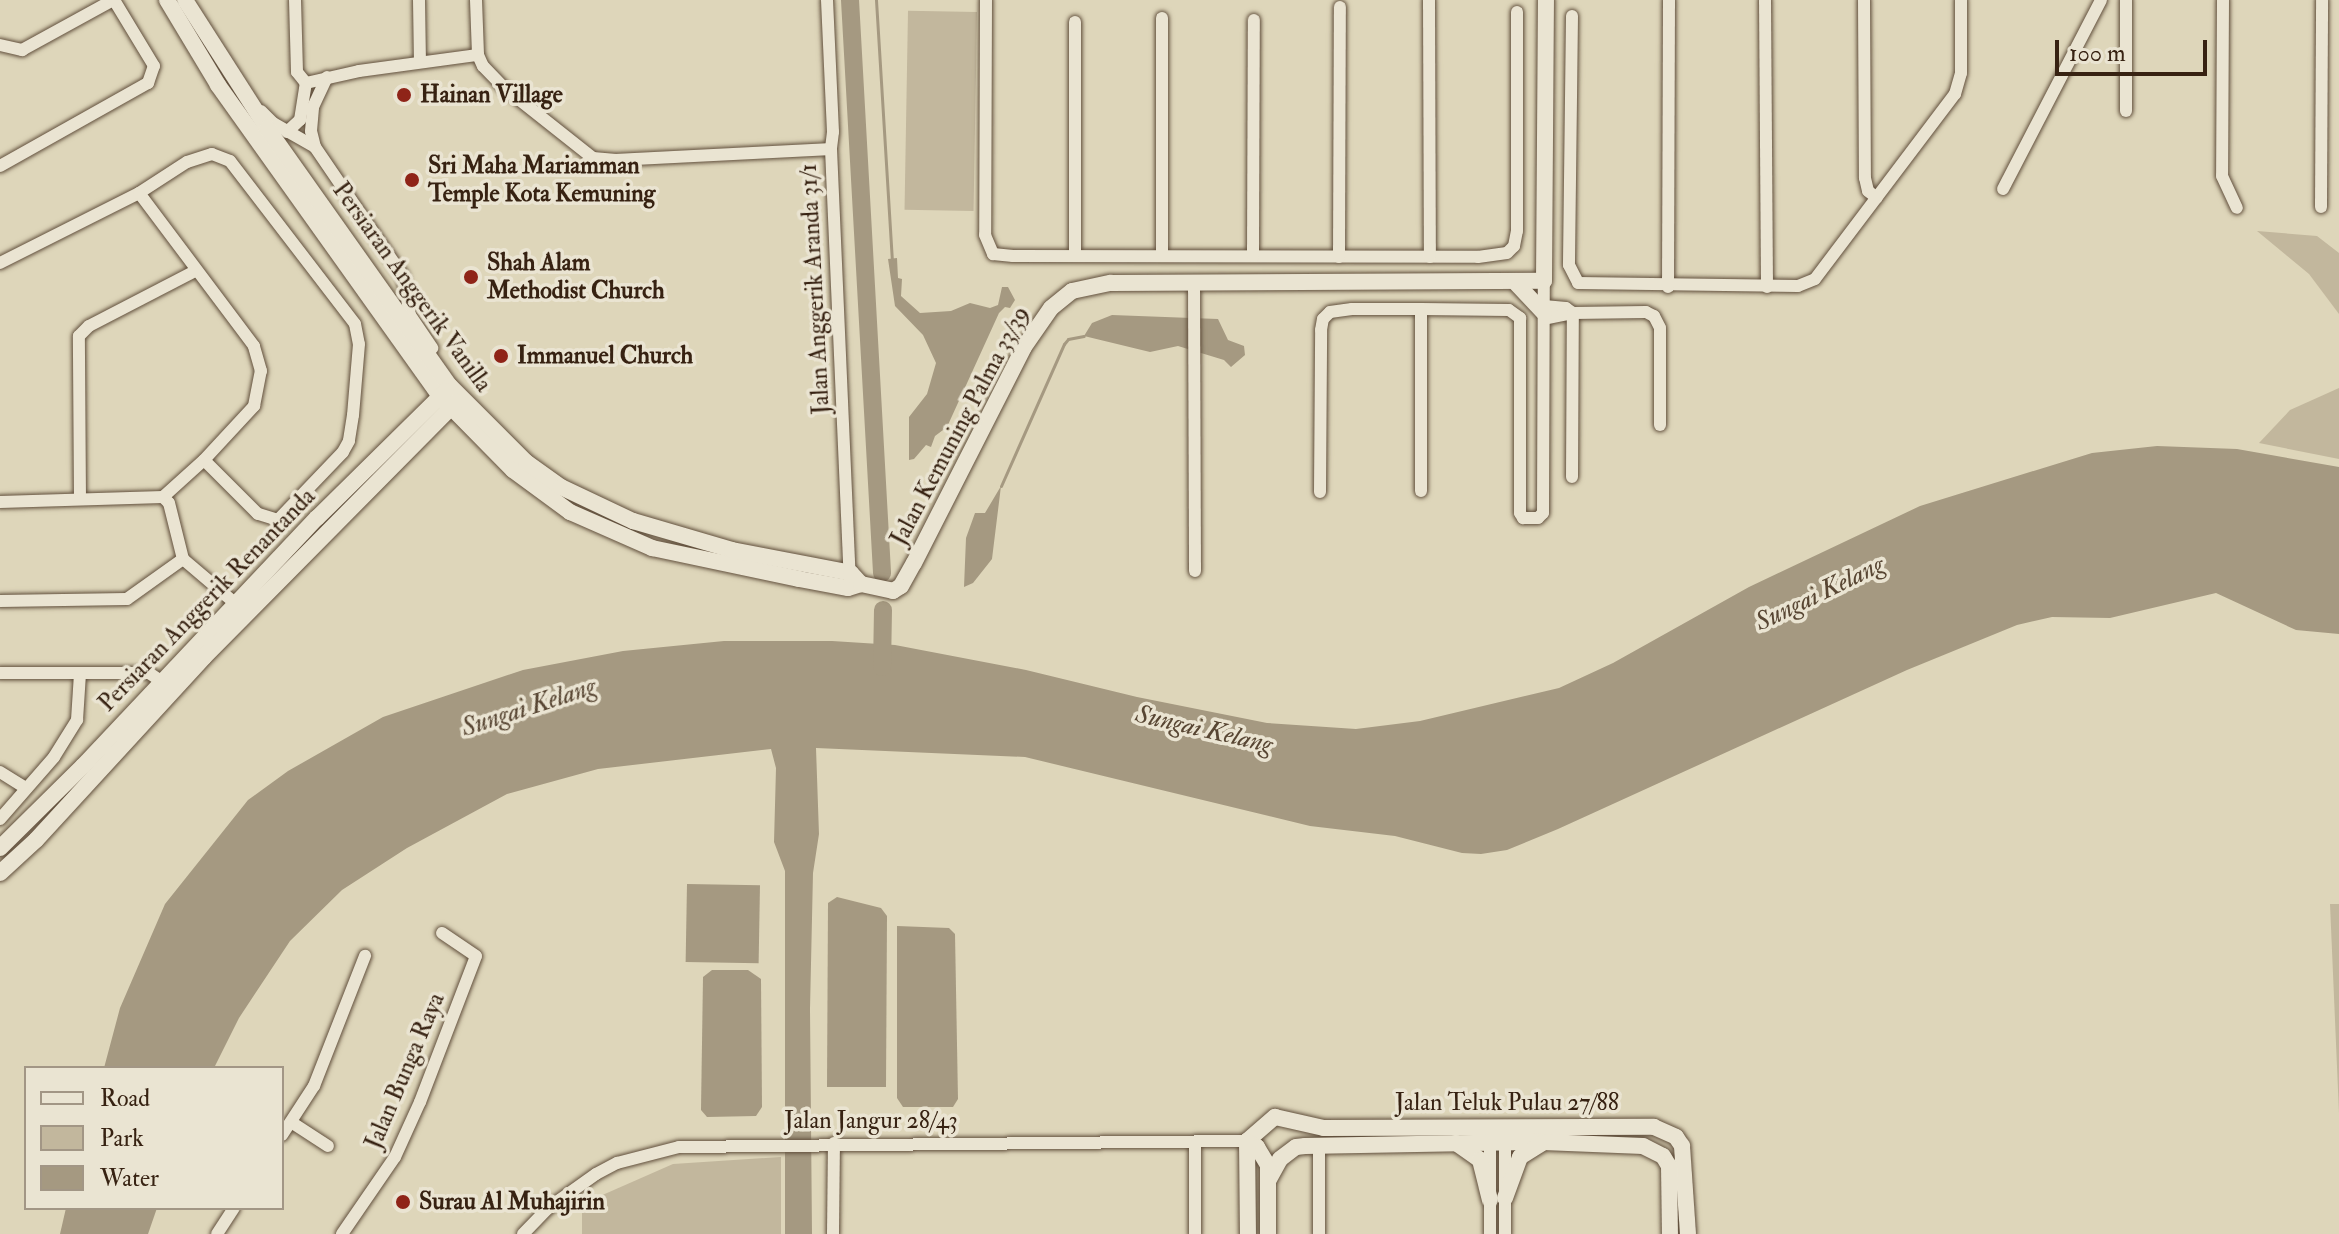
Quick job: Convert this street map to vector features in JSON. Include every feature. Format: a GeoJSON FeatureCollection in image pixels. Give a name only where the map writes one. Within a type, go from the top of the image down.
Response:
{"type":"FeatureCollection","features":[{"type":"Feature","properties":{"kind":"main road","name":"Persiaran Anggerik Vanilla"},"geometry":{"type":"LineString","coordinates":[[167,0],[218,85],[420,367],[526,462],[561,487],[660,531],[893,591]]}},
{"type":"Feature","properties":{"kind":"main road","name":"Persiaran Anggerik Vanilla"},"geometry":{"type":"LineString","coordinates":[[185,0],[438,366],[450,397],[493,454],[557,503],[627,539],[745,570],[853,581]]}},
{"type":"Feature","properties":{"kind":"main road"},"geometry":{"type":"LineString","coordinates":[[1544,281],[1546,0]]}},
{"type":"Feature","properties":{"kind":"main road"},"geometry":{"type":"LineString","coordinates":[[1514,281],[1544,313]]}},
{"type":"Feature","properties":{"kind":"main road","name":"Jalan Kemuning Palma 33/39"},"geometry":{"type":"LineString","coordinates":[[893,591],[901,586],[914,563],[1024,347],[1051,308],[1072,291],[1086,286],[1194,283],[1544,281]]}},
{"type":"Feature","properties":{"kind":"main road"},"geometry":{"type":"LineString","coordinates":[[420,367],[424,395],[419,427],[445,425],[493,454]]}},
{"type":"Feature","properties":{"kind":"main road","name":"Persiaran Anggerik Renantanda"},"geometry":{"type":"LineString","coordinates":[[0,848],[161,681],[242,609],[450,397]]}},
{"type":"Feature","properties":{"kind":"main road"},"geometry":{"type":"LineString","coordinates":[[0,873],[65,809],[242,609]]}},
{"type":"Feature","properties":{"kind":"main road"},"geometry":{"type":"LineString","coordinates":[[22,827],[36,840]]}},
{"type":"Feature","properties":{"kind":"main road","name":"Jalan Teluk Pulau 27/88"},"geometry":{"type":"LineString","coordinates":[[1247,1141],[1275,1117],[1324,1128],[1497,1135],[1645,1127],[1667,1131],[1676,1137],[1685,1159],[1688,1234]]}},
{"type":"Feature","properties":{"kind":"main road","name":"Jalan Teluk Pulau 27/88"},"geometry":{"type":"LineString","coordinates":[[1268,1181],[1274,1167],[1288,1151],[1296,1147],[1319,1145],[1456,1143],[1497,1135],[1543,1142],[1654,1149],[1669,1166],[1670,1234]]}},
{"type":"Feature","properties":{"kind":"main road"},"geometry":{"type":"LineString","coordinates":[[1247,1141],[1266,1158],[1268,1234]]}},
{"type":"Feature","properties":{"kind":"main road"},"geometry":{"type":"LineString","coordinates":[[1247,1141],[1248,1234]]}},
{"type":"Feature","properties":{"kind":"main road"},"geometry":{"type":"LineString","coordinates":[[1497,1199],[1520,1157],[1543,1142]]}},
{"type":"Feature","properties":{"kind":"main road"},"geometry":{"type":"LineString","coordinates":[[1456,1143],[1480,1160],[1497,1199]]}},
{"type":"Feature","properties":{"kind":"street"},"geometry":{"type":"LineString","coordinates":[[0,45],[22,50],[113,0],[154,66],[148,83],[0,166]]}},
{"type":"Feature","properties":{"kind":"street"},"geometry":{"type":"LineString","coordinates":[[287,132],[300,120],[306,83],[297,72],[295,0]]}},
{"type":"Feature","properties":{"kind":"street"},"geometry":{"type":"LineString","coordinates":[[419,0],[420,62]]}},
{"type":"Feature","properties":{"kind":"street"},"geometry":{"type":"LineString","coordinates":[[306,83],[327,77],[478,55],[476,0]]}},
{"type":"Feature","properties":{"kind":"street"},"geometry":{"type":"LineString","coordinates":[[827,0],[833,132],[831,149]]}},
{"type":"Feature","properties":{"kind":"street"},"geometry":{"type":"LineString","coordinates":[[986,0],[985,235],[993,254],[1013,256],[1497,256],[1514,246],[1517,231],[1517,12]]}},
{"type":"Feature","properties":{"kind":"street"},"geometry":{"type":"LineString","coordinates":[[1429,0],[1430,257]]}},
{"type":"Feature","properties":{"kind":"street"},"geometry":{"type":"LineString","coordinates":[[1668,287],[1669,0]]}},
{"type":"Feature","properties":{"kind":"street"},"geometry":{"type":"LineString","coordinates":[[1765,0],[1767,287]]}},
{"type":"Feature","properties":{"kind":"street"},"geometry":{"type":"LineString","coordinates":[[1864,0],[1865,178],[1868,191],[1877,198]]}},
{"type":"Feature","properties":{"kind":"street"},"geometry":{"type":"LineString","coordinates":[[1572,16],[1569,265],[1578,283],[1668,287],[1798,286],[1815,279],[1959,85],[1961,0]]}},
{"type":"Feature","properties":{"kind":"street"},"geometry":{"type":"LineString","coordinates":[[2003,189],[2101,0]]}},
{"type":"Feature","properties":{"kind":"street"},"geometry":{"type":"LineString","coordinates":[[2223,0],[2222,176],[2237,208]]}},
{"type":"Feature","properties":{"kind":"street"},"geometry":{"type":"LineString","coordinates":[[2321,207],[2322,0]]}},
{"type":"Feature","properties":{"kind":"street"},"geometry":{"type":"LineString","coordinates":[[2123,3],[2126,111]]}},
{"type":"Feature","properties":{"kind":"street"},"geometry":{"type":"LineString","coordinates":[[1339,257],[1340,7]]}},
{"type":"Feature","properties":{"kind":"street"},"geometry":{"type":"LineString","coordinates":[[1162,18],[1162,256]]}},
{"type":"Feature","properties":{"kind":"street"},"geometry":{"type":"LineString","coordinates":[[1253,256],[1254,20]]}},
{"type":"Feature","properties":{"kind":"street"},"geometry":{"type":"LineString","coordinates":[[1075,22],[1075,256]]}},
{"type":"Feature","properties":{"kind":"street","name":"Jalan Anggerik Aranda 31/1"},"geometry":{"type":"LineString","coordinates":[[478,55],[487,71],[502,86],[593,158],[616,160],[831,149],[853,581]]}},
{"type":"Feature","properties":{"kind":"street"},"geometry":{"type":"LineString","coordinates":[[327,77],[313,107],[311,131],[315,147],[403,276],[410,315],[434,351],[438,366]]}},
{"type":"Feature","properties":{"kind":"street"},"geometry":{"type":"LineString","coordinates":[[248,95],[287,132],[315,147]]}},
{"type":"Feature","properties":{"kind":"street"},"geometry":{"type":"LineString","coordinates":[[0,263],[139,193],[187,162],[212,154],[224,156],[278,222],[358,331],[349,441],[284,516],[272,521],[258,514],[204,460]]}},
{"type":"Feature","properties":{"kind":"street"},"geometry":{"type":"LineString","coordinates":[[0,502],[163,497],[204,460],[254,406],[261,371],[254,346],[139,193]]}},
{"type":"Feature","properties":{"kind":"street"},"geometry":{"type":"LineString","coordinates":[[80,499],[79,336],[89,326],[195,271]]}},
{"type":"Feature","properties":{"kind":"street"},"geometry":{"type":"LineString","coordinates":[[1320,492],[1323,319],[1330,312],[1501,309],[1509,310],[1520,318],[1521,516],[1538,518],[1543,513],[1544,281]]}},
{"type":"Feature","properties":{"kind":"street"},"geometry":{"type":"LineString","coordinates":[[1194,283],[1195,571]]}},
{"type":"Feature","properties":{"kind":"street"},"geometry":{"type":"LineString","coordinates":[[1544,313],[1566,308],[1573,313],[1646,312],[1654,316],[1660,328],[1660,425]]}},
{"type":"Feature","properties":{"kind":"street"},"geometry":{"type":"LineString","coordinates":[[1421,312],[1421,491]]}},
{"type":"Feature","properties":{"kind":"street"},"geometry":{"type":"LineString","coordinates":[[1572,477],[1573,313]]}},
{"type":"Feature","properties":{"kind":"street"},"geometry":{"type":"LineString","coordinates":[[1520,493],[1543,493]]}},
{"type":"Feature","properties":{"kind":"street"},"geometry":{"type":"LineString","coordinates":[[163,497],[169,503],[183,559],[242,609]]}},
{"type":"Feature","properties":{"kind":"street"},"geometry":{"type":"LineString","coordinates":[[0,601],[127,599],[183,559]]}},
{"type":"Feature","properties":{"kind":"street"},"geometry":{"type":"LineString","coordinates":[[0,673],[149,673],[161,681]]}},
{"type":"Feature","properties":{"kind":"street"},"geometry":{"type":"LineString","coordinates":[[0,819],[54,757],[77,720],[80,674]]}},
{"type":"Feature","properties":{"kind":"street"},"geometry":{"type":"LineString","coordinates":[[0,772],[26,788]]}},
{"type":"Feature","properties":{"kind":"street","name":"Jalan Bunga Raya"},"geometry":{"type":"LineString","coordinates":[[342,1234],[395,1157],[420,1102],[476,956],[442,933]]}},
{"type":"Feature","properties":{"kind":"street"},"geometry":{"type":"LineString","coordinates":[[284,1132],[314,1086],[365,956]]}},
{"type":"Feature","properties":{"kind":"street"},"geometry":{"type":"LineString","coordinates":[[291,1122],[328,1146]]}},
{"type":"Feature","properties":{"kind":"street"},"geometry":{"type":"LineString","coordinates":[[1490,1234],[1497,1199],[1497,1135]]}},
{"type":"Feature","properties":{"kind":"street","name":"Jalan Jangur 28/43"},"geometry":{"type":"LineString","coordinates":[[523,1234],[547,1209],[617,1163],[679,1147],[774,1143],[1247,1141]]}},
{"type":"Feature","properties":{"kind":"street"},"geometry":{"type":"LineString","coordinates":[[827,1143],[833,1234]]}},
{"type":"Feature","properties":{"kind":"street"},"geometry":{"type":"LineString","coordinates":[[1195,1143],[1195,1234]]}},
{"type":"Feature","properties":{"kind":"street"},"geometry":{"type":"LineString","coordinates":[[1319,1145],[1319,1234]]}},
{"type":"Feature","properties":{"kind":"street"},"geometry":{"type":"LineString","coordinates":[[1497,1199],[1505,1234]]}},
{"type":"Feature","properties":{"kind":"street"},"geometry":{"type":"LineString","coordinates":[[217,1234],[233,1210]]}},
{"type":"Feature","properties":{"kind":"green space"},"geometry":{"type":"Polygon","coordinates":[[[908,11],[977,12],[974,211],[905,210],[908,11]]]}},
{"type":"Feature","properties":{"kind":"green space"},"geometry":{"type":"Polygon","coordinates":[[[2257,231],[2317,236],[2339,253],[2339,314],[2309,274],[2257,231]]]}},
{"type":"Feature","properties":{"kind":"green space"},"geometry":{"type":"Polygon","coordinates":[[[2339,388],[2339,459],[2259,443],[2290,410],[2339,388]]]}},
{"type":"Feature","properties":{"kind":"green space"},"geometry":{"type":"Polygon","coordinates":[[[2330,904],[2339,904],[2339,1113],[2330,904]]]}},
{"type":"Feature","properties":{"kind":"green space"},"geometry":{"type":"Polygon","coordinates":[[[781,1157],[781,1234],[582,1234],[582,1204],[673,1164],[781,1157]]]}},
{"type":"Feature","properties":{"kind":"water"},"geometry":{"type":"Polygon","coordinates":[[[897,258],[898,278],[902,279],[901,296],[920,313],[951,311],[970,303],[990,308],[998,305],[1002,287],[1008,287],[1015,300],[1010,308],[1005,307],[999,313],[947,427],[935,436],[931,447],[926,445],[914,459],[909,460],[909,417],[927,394],[936,363],[923,335],[895,306],[888,259],[897,258]]]}},
{"type":"Feature","properties":{"kind":"water"},"geometry":{"type":"Polygon","coordinates":[[[1112,315],[1218,319],[1228,340],[1244,346],[1245,355],[1231,367],[1224,360],[1178,346],[1150,352],[1084,336],[1092,323],[1112,315]]]}},
{"type":"Feature","properties":{"kind":"water","name":"Sungai Kelang"},"geometry":{"type":"Polygon","coordinates":[[[2157,446],[2237,449],[2339,467],[2339,634],[2296,630],[2216,593],[2110,618],[2052,617],[2017,625],[1907,670],[1558,829],[1507,850],[1481,854],[1462,853],[1395,836],[1310,826],[1025,757],[816,748],[819,834],[813,873],[810,1009],[812,1234],[785,1234],[785,871],[774,842],[776,768],[771,749],[598,769],[507,794],[407,848],[342,890],[290,941],[239,1018],[215,1066],[105,1066],[120,1008],[165,904],[248,800],[288,771],[383,717],[523,670],[623,651],[724,641],[832,641],[895,645],[1026,670],[1137,697],[1267,723],[1356,729],[1420,721],[1559,688],[1613,663],[1749,587],[1920,506],[2092,453],[2157,446]]]}},
{"type":"Feature","properties":{"kind":"water"},"geometry":{"type":"Polygon","coordinates":[[[1001,486],[992,559],[973,583],[964,587],[966,538],[975,513],[985,513],[1001,486]]]}},
{"type":"Feature","properties":{"kind":"water"},"geometry":{"type":"Polygon","coordinates":[[[687,884],[760,885],[759,963],[686,962],[687,884]]]}},
{"type":"Feature","properties":{"kind":"water"},"geometry":{"type":"Polygon","coordinates":[[[837,897],[881,908],[887,916],[886,1087],[827,1087],[828,903],[837,897]]]}},
{"type":"Feature","properties":{"kind":"water"},"geometry":{"type":"Polygon","coordinates":[[[897,926],[949,928],[955,934],[958,1099],[953,1107],[903,1107],[897,1098],[897,926]]]}},
{"type":"Feature","properties":{"kind":"water"},"geometry":{"type":"Polygon","coordinates":[[[712,970],[748,970],[761,979],[762,1107],[756,1116],[707,1117],[701,1110],[703,977],[712,970]]]}},
{"type":"Feature","properties":{"kind":"water"},"geometry":{"type":"Polygon","coordinates":[[[66,1210],[156,1210],[148,1234],[60,1234],[66,1210]]]}},
{"type":"Feature","properties":{"kind":"waterway"},"geometry":{"type":"LineString","coordinates":[[850,0],[882,573]]}},
{"type":"Feature","properties":{"kind":"waterway"},"geometry":{"type":"LineString","coordinates":[[876,0],[892,259]]}},
{"type":"Feature","properties":{"kind":"waterway"},"geometry":{"type":"LineString","coordinates":[[1001,486],[1064,344],[1068,339],[1084,336]]}},
{"type":"Feature","properties":{"kind":"waterway"},"geometry":{"type":"LineString","coordinates":[[882,667],[883,610]]}},
{"type":"Feature","properties":{"kind":"place","name":"Hainan Village"},"geometry":{"type":"Point","coordinates":[404,95]}},
{"type":"Feature","properties":{"kind":"place","name":"Sri Maha Mariamman Temple Kota Kemuning"},"geometry":{"type":"Point","coordinates":[412,180]}},
{"type":"Feature","properties":{"kind":"place","name":"Shah Alam Methodist Church"},"geometry":{"type":"Point","coordinates":[471,277]}},
{"type":"Feature","properties":{"kind":"place","name":"Immanuel Church"},"geometry":{"type":"Point","coordinates":[501,356]}},
{"type":"Feature","properties":{"kind":"place","name":"Surau Al Muhajirin"},"geometry":{"type":"Point","coordinates":[403,1202]}}]}
